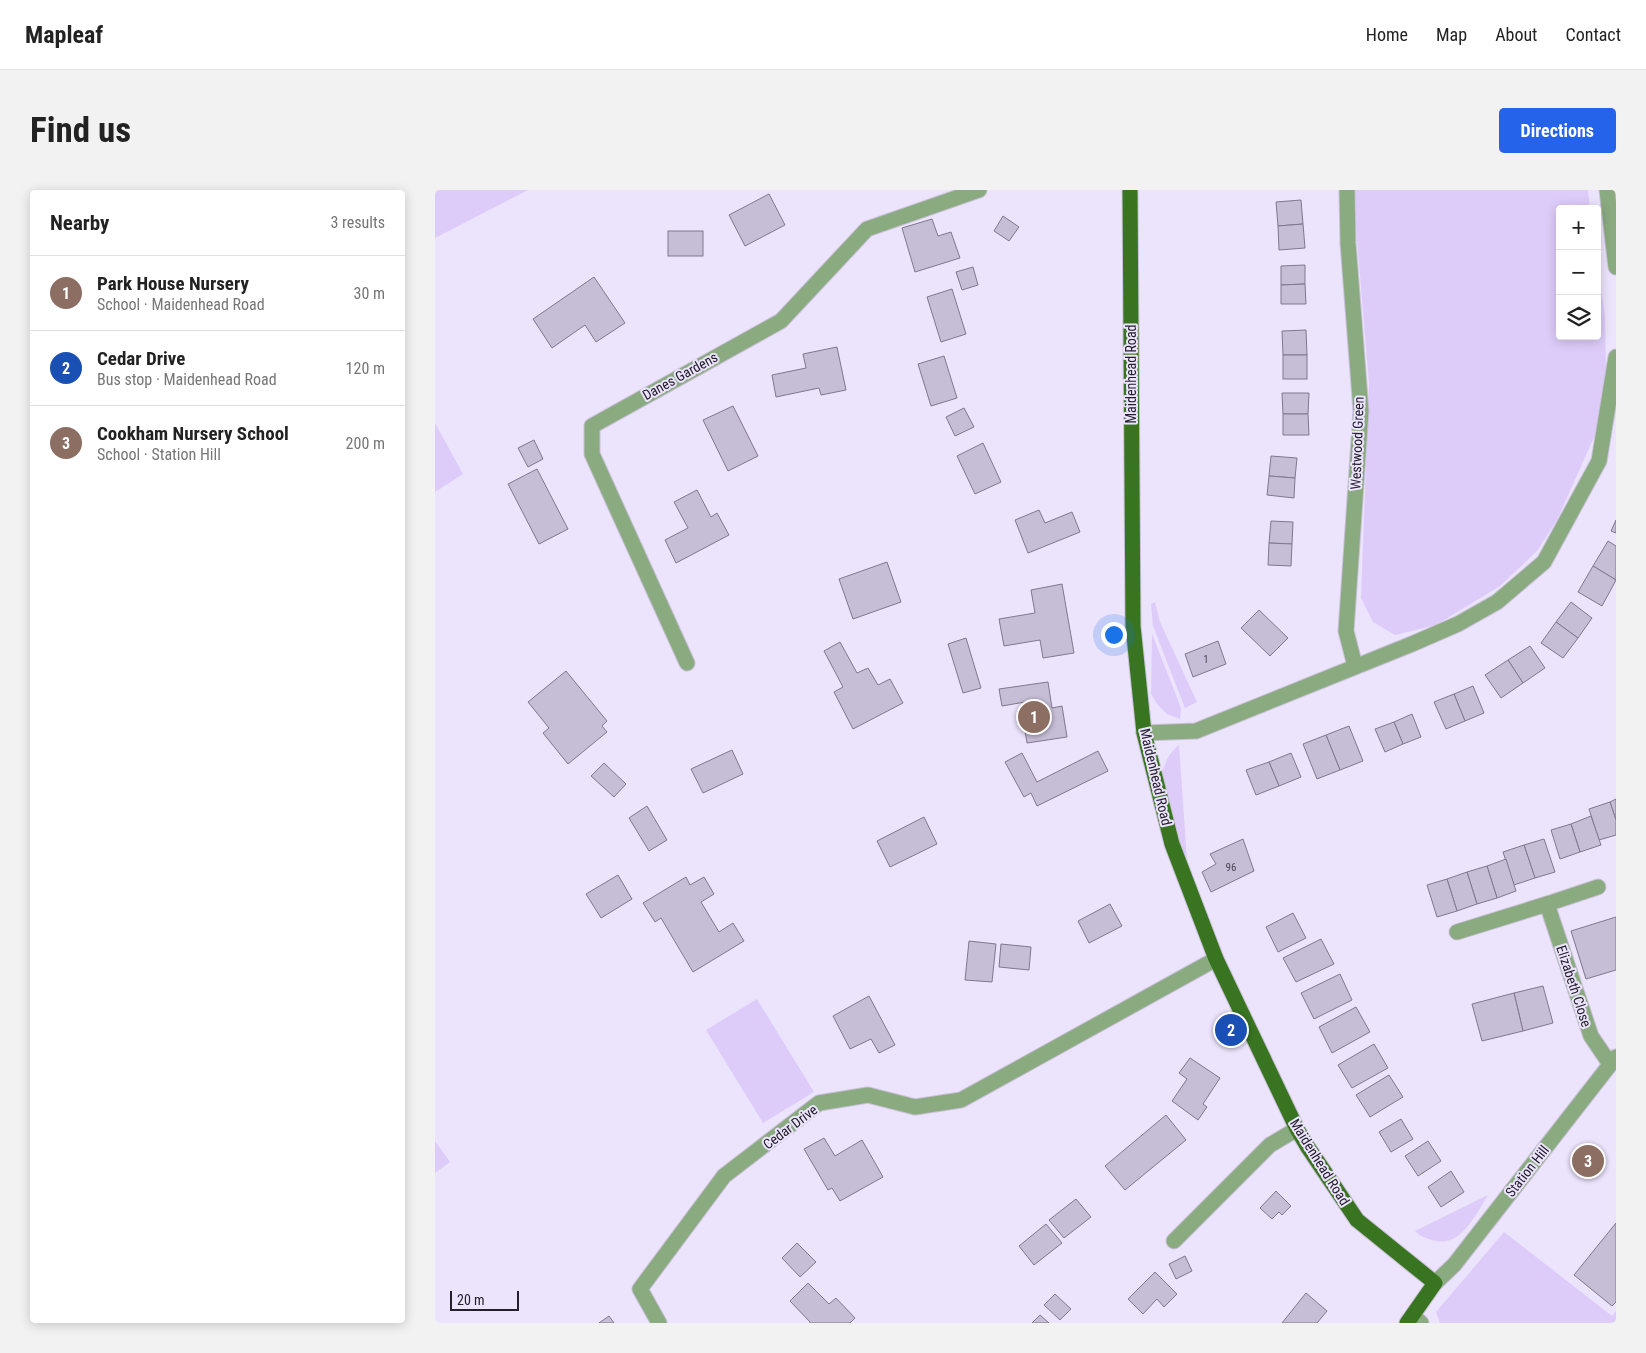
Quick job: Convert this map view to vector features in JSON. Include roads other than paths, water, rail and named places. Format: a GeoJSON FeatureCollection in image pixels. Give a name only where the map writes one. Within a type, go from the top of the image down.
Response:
{"type":"FeatureCollection","features":[{"type":"Feature","properties":{"kind":"main road","name":"Maidenhead Road"},"geometry":{"type":"LineString","coordinates":[[1130,190],[1133,626],[1144,733],[1172,844],[1216,959],[1297,1129],[1357,1220],[1435,1283]]}},
{"type":"Feature","properties":{"kind":"main road"},"geometry":{"type":"LineString","coordinates":[[1414,1321],[1435,1283]]}},
{"type":"Feature","properties":{"kind":"street","name":"Danes Gardens"},"geometry":{"type":"LineString","coordinates":[[687,663],[592,454],[591,426],[781,321],[867,229],[979,190]]}},
{"type":"Feature","properties":{"kind":"street","name":"Westwood Green"},"geometry":{"type":"LineString","coordinates":[[1347,190],[1347,243],[1361,411],[1346,631],[1355,666]]}},
{"type":"Feature","properties":{"kind":"street"},"geometry":{"type":"LineString","coordinates":[[1607,190],[1616,267]]}},
{"type":"Feature","properties":{"kind":"street"},"geometry":{"type":"LineString","coordinates":[[1144,733],[1196,731],[1458,624],[1497,602],[1543,562],[1599,461],[1616,357]]}},
{"type":"Feature","properties":{"kind":"street"},"geometry":{"type":"LineString","coordinates":[[1457,932],[1598,887]]}},
{"type":"Feature","properties":{"kind":"street","name":"Elizabeth Close"},"geometry":{"type":"LineString","coordinates":[[1547,904],[1591,1036],[1613,1060]]}},
{"type":"Feature","properties":{"kind":"street","name":"Cedar Drive"},"geometry":{"type":"LineString","coordinates":[[659,1323],[640,1289],[724,1176],[819,1103],[868,1095],[915,1107],[961,1100],[1216,959]]}},
{"type":"Feature","properties":{"kind":"street","name":"Station Hill"},"geometry":{"type":"LineString","coordinates":[[1435,1283],[1454,1266],[1613,1060]]}},
{"type":"Feature","properties":{"kind":"street"},"geometry":{"type":"LineString","coordinates":[[1175,1241],[1270,1145],[1297,1129]]}},
{"type":"Feature","properties":{"kind":"place","name":"Park House Nursery"},"geometry":{"type":"Point","coordinates":[1034,717]}},
{"type":"Feature","properties":{"kind":"place","name":"Cedar Drive"},"geometry":{"type":"Point","coordinates":[1231,1030]}},
{"type":"Feature","properties":{"kind":"place","name":"Cookham Nursery School"},"geometry":{"type":"Point","coordinates":[1588,1161]}}]}
